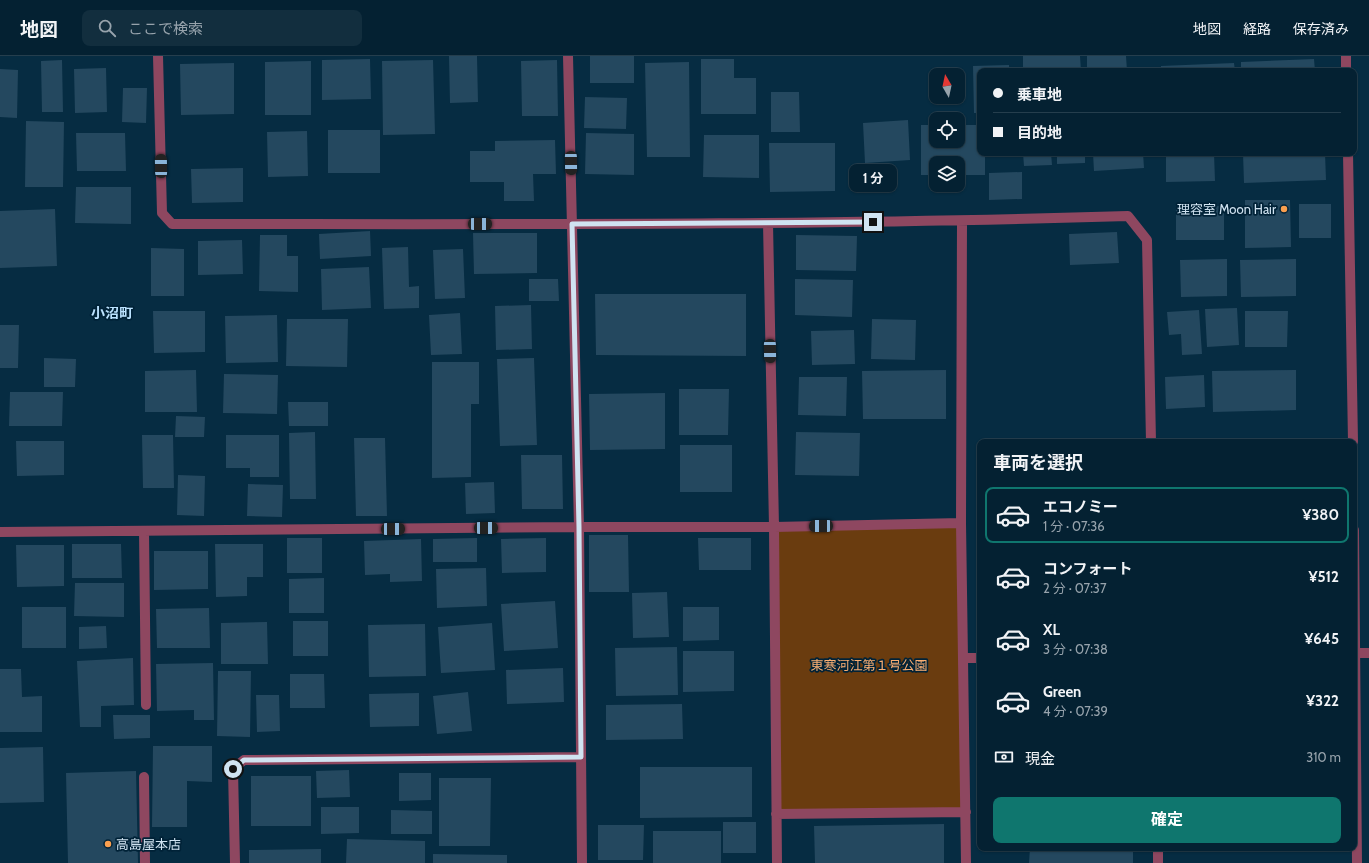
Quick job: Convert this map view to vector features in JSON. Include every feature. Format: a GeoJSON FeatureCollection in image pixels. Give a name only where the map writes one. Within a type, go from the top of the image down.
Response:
{"type":"FeatureCollection","features":[{"type":"Feature","properties":{"kind":"street"},"geometry":{"type":"LineString","coordinates":[[158,56],[162,213],[172,224],[768,223],[962,221],[1128,216],[1147,240],[1151,439]]}},
{"type":"Feature","properties":{"kind":"street"},"geometry":{"type":"LineString","coordinates":[[568,56],[579,527],[582,863]]}},
{"type":"Feature","properties":{"kind":"street"},"geometry":{"type":"LineString","coordinates":[[1346,56],[1346,68]]}},
{"type":"Feature","properties":{"kind":"street"},"geometry":{"type":"LineString","coordinates":[[1348,156],[1352,439]]}},
{"type":"Feature","properties":{"kind":"street"},"geometry":{"type":"LineString","coordinates":[[962,221],[961,523],[966,863]]}},
{"type":"Feature","properties":{"kind":"street"},"geometry":{"type":"LineString","coordinates":[[768,223],[774,527],[777,863]]}},
{"type":"Feature","properties":{"kind":"street"},"geometry":{"type":"LineString","coordinates":[[0,532],[579,527],[774,527],[961,523]]}},
{"type":"Feature","properties":{"kind":"street"},"geometry":{"type":"LineString","coordinates":[[144,531],[146,705]]}},
{"type":"Feature","properties":{"kind":"street"},"geometry":{"type":"LineString","coordinates":[[1357,653],[1369,653]]}},
{"type":"Feature","properties":{"kind":"street"},"geometry":{"type":"LineString","coordinates":[[963,658],[977,658]]}},
{"type":"Feature","properties":{"kind":"street"},"geometry":{"type":"LineString","coordinates":[[235,863],[233,769],[244,760],[581,757]]}},
{"type":"Feature","properties":{"kind":"street"},"geometry":{"type":"LineString","coordinates":[[144,776],[145,863]]}},
{"type":"Feature","properties":{"kind":"street"},"geometry":{"type":"LineString","coordinates":[[1357,793],[1358,863]]}},
{"type":"Feature","properties":{"kind":"street"},"geometry":{"type":"LineString","coordinates":[[776,814],[966,812]]}},
{"type":"Feature","properties":{"kind":"street"},"geometry":{"type":"LineString","coordinates":[[1158,851],[1158,863]]}},
{"type":"Feature","properties":{"kind":"green space","name":"東寒河江第１号公園"},"geometry":{"type":"Polygon","coordinates":[[[961,523],[966,812],[776,814],[774,527],[961,523]]]}},
{"type":"Feature","properties":{"kind":"building"},"geometry":{"type":"Polygon","coordinates":[[[449,56],[477,56],[478,102],[450,103],[449,56]]]}},
{"type":"Feature","properties":{"kind":"building"},"geometry":{"type":"Polygon","coordinates":[[[590,56],[634,56],[634,83],[590,83],[590,56]]]}},
{"type":"Feature","properties":{"kind":"building"},"geometry":{"type":"Polygon","coordinates":[[[1023,56],[1080,56],[1081,68],[1023,68],[1023,56]]]}},
{"type":"Feature","properties":{"kind":"building"},"geometry":{"type":"Polygon","coordinates":[[[1087,56],[1126,56],[1127,68],[1087,68],[1087,56]]]}},
{"type":"Feature","properties":{"kind":"building"},"geometry":{"type":"Polygon","coordinates":[[[370,59],[371,99],[322,100],[322,60],[370,59]]]}},
{"type":"Feature","properties":{"kind":"building"},"geometry":{"type":"Polygon","coordinates":[[[701,59],[734,59],[734,78],[756,78],[756,114],[701,114],[701,59]]]}},
{"type":"Feature","properties":{"kind":"building"},"geometry":{"type":"Polygon","coordinates":[[[1314,59],[1315,68],[1241,68],[1241,62],[1314,59]]]}},
{"type":"Feature","properties":{"kind":"building"},"geometry":{"type":"Polygon","coordinates":[[[62,60],[63,112],[42,112],[41,61],[62,60]]]}},
{"type":"Feature","properties":{"kind":"building"},"geometry":{"type":"Polygon","coordinates":[[[433,60],[435,134],[383,135],[382,61],[433,60]]]}},
{"type":"Feature","properties":{"kind":"building"},"geometry":{"type":"Polygon","coordinates":[[[557,60],[558,116],[522,116],[521,61],[557,60]]]}},
{"type":"Feature","properties":{"kind":"building"},"geometry":{"type":"Polygon","coordinates":[[[311,61],[311,115],[265,115],[265,62],[311,61]]]}},
{"type":"Feature","properties":{"kind":"building"},"geometry":{"type":"Polygon","coordinates":[[[689,62],[690,157],[647,157],[645,63],[689,62]]]}},
{"type":"Feature","properties":{"kind":"building"},"geometry":{"type":"Polygon","coordinates":[[[234,63],[234,114],[181,115],[180,64],[234,63]]]}},
{"type":"Feature","properties":{"kind":"building"},"geometry":{"type":"Polygon","coordinates":[[[1234,63],[1235,68],[1161,68],[1161,66],[1234,63]]]}},
{"type":"Feature","properties":{"kind":"building"},"geometry":{"type":"Polygon","coordinates":[[[1009,65],[1009,68],[977,68],[977,113],[974,113],[973,66],[1009,65]]]}},
{"type":"Feature","properties":{"kind":"building"},"geometry":{"type":"Polygon","coordinates":[[[106,68],[107,112],[75,113],[74,69],[106,68]]]}},
{"type":"Feature","properties":{"kind":"building"},"geometry":{"type":"Polygon","coordinates":[[[0,69],[18,70],[17,118],[0,117],[0,69]]]}},
{"type":"Feature","properties":{"kind":"building"},"geometry":{"type":"Polygon","coordinates":[[[123,88],[147,88],[146,123],[122,122],[123,88]]]}},
{"type":"Feature","properties":{"kind":"building"},"geometry":{"type":"Polygon","coordinates":[[[771,92],[799,92],[800,132],[771,132],[771,92]]]}},
{"type":"Feature","properties":{"kind":"building"},"geometry":{"type":"Polygon","coordinates":[[[585,97],[627,98],[626,129],[584,128],[585,97]]]}},
{"type":"Feature","properties":{"kind":"building"},"geometry":{"type":"Polygon","coordinates":[[[908,120],[910,160],[865,163],[863,123],[908,120]]]}},
{"type":"Feature","properties":{"kind":"building"},"geometry":{"type":"Polygon","coordinates":[[[26,121],[64,122],[63,187],[25,187],[26,121]]]}},
{"type":"Feature","properties":{"kind":"building"},"geometry":{"type":"Polygon","coordinates":[[[921,125],[929,125],[929,148],[965,148],[965,125],[977,125],[977,156],[985,156],[985,175],[965,175],[965,156],[929,156],[929,175],[921,175],[921,125]]]}},
{"type":"Feature","properties":{"kind":"building"},"geometry":{"type":"Polygon","coordinates":[[[328,130],[380,130],[380,173],[328,173],[328,130]]]}},
{"type":"Feature","properties":{"kind":"building"},"geometry":{"type":"Polygon","coordinates":[[[307,131],[308,176],[268,177],[267,132],[307,131]]]}},
{"type":"Feature","properties":{"kind":"building"},"geometry":{"type":"Polygon","coordinates":[[[76,133],[125,133],[126,171],[77,171],[76,133]]]}},
{"type":"Feature","properties":{"kind":"building"},"geometry":{"type":"Polygon","coordinates":[[[586,133],[634,134],[634,175],[585,174],[586,133]]]}},
{"type":"Feature","properties":{"kind":"building"},"geometry":{"type":"Polygon","coordinates":[[[704,135],[759,135],[759,178],[703,177],[704,135]]]}},
{"type":"Feature","properties":{"kind":"building"},"geometry":{"type":"Polygon","coordinates":[[[555,140],[556,174],[533,174],[534,201],[504,201],[504,182],[470,182],[470,151],[495,151],[495,141],[555,140]]]}},
{"type":"Feature","properties":{"kind":"building"},"geometry":{"type":"Polygon","coordinates":[[[769,143],[835,143],[835,191],[770,192],[769,143]]]}},
{"type":"Feature","properties":{"kind":"building"},"geometry":{"type":"Polygon","coordinates":[[[1023,156],[1051,156],[1052,165],[1024,166],[1023,156]]]}},
{"type":"Feature","properties":{"kind":"building"},"geometry":{"type":"Polygon","coordinates":[[[1057,156],[1085,156],[1085,163],[1057,164],[1057,156]]]}},
{"type":"Feature","properties":{"kind":"building"},"geometry":{"type":"Polygon","coordinates":[[[1093,156],[1143,156],[1144,168],[1094,171],[1093,156]]]}},
{"type":"Feature","properties":{"kind":"building"},"geometry":{"type":"Polygon","coordinates":[[[1166,156],[1214,156],[1215,181],[1166,182],[1166,156]]]}},
{"type":"Feature","properties":{"kind":"building"},"geometry":{"type":"Polygon","coordinates":[[[1243,156],[1325,156],[1326,180],[1244,183],[1243,156]]]}},
{"type":"Feature","properties":{"kind":"building"},"geometry":{"type":"Polygon","coordinates":[[[243,168],[243,202],[192,203],[191,169],[243,168]]]}},
{"type":"Feature","properties":{"kind":"building"},"geometry":{"type":"Polygon","coordinates":[[[1022,172],[1022,199],[989,200],[989,173],[1022,172]]]}},
{"type":"Feature","properties":{"kind":"building"},"geometry":{"type":"Polygon","coordinates":[[[76,187],[131,187],[131,224],[75,223],[76,187]]]}},
{"type":"Feature","properties":{"kind":"building"},"geometry":{"type":"Polygon","coordinates":[[[1245,200],[1290,200],[1291,247],[1245,248],[1245,200]]]}},
{"type":"Feature","properties":{"kind":"building"},"geometry":{"type":"Polygon","coordinates":[[[1299,204],[1331,204],[1331,238],[1299,238],[1299,204]]]}},
{"type":"Feature","properties":{"kind":"building"},"geometry":{"type":"Polygon","coordinates":[[[1224,206],[1224,240],[1176,240],[1176,207],[1224,206]]]}},
{"type":"Feature","properties":{"kind":"building"},"geometry":{"type":"Polygon","coordinates":[[[55,209],[57,266],[0,268],[0,211],[55,209]]]}},
{"type":"Feature","properties":{"kind":"building"},"geometry":{"type":"Polygon","coordinates":[[[370,231],[371,256],[320,259],[319,234],[370,231]]]}},
{"type":"Feature","properties":{"kind":"building"},"geometry":{"type":"Polygon","coordinates":[[[1117,232],[1119,263],[1070,265],[1069,234],[1117,232]]]}},
{"type":"Feature","properties":{"kind":"building"},"geometry":{"type":"Polygon","coordinates":[[[473,233],[537,233],[537,273],[474,274],[473,233]]]}},
{"type":"Feature","properties":{"kind":"building"},"geometry":{"type":"Polygon","coordinates":[[[260,235],[287,235],[287,256],[298,256],[298,292],[259,291],[260,235]]]}},
{"type":"Feature","properties":{"kind":"building"},"geometry":{"type":"Polygon","coordinates":[[[796,235],[857,236],[856,271],[796,270],[796,235]]]}},
{"type":"Feature","properties":{"kind":"building"},"geometry":{"type":"Polygon","coordinates":[[[242,240],[243,274],[198,275],[198,241],[242,240]]]}},
{"type":"Feature","properties":{"kind":"building"},"geometry":{"type":"Polygon","coordinates":[[[408,247],[409,287],[419,286],[419,308],[384,309],[382,248],[408,247]]]}},
{"type":"Feature","properties":{"kind":"building"},"geometry":{"type":"Polygon","coordinates":[[[151,248],[184,249],[184,296],[151,296],[151,248]]]}},
{"type":"Feature","properties":{"kind":"building"},"geometry":{"type":"Polygon","coordinates":[[[463,249],[465,298],[435,299],[433,250],[463,249]]]}},
{"type":"Feature","properties":{"kind":"building"},"geometry":{"type":"Polygon","coordinates":[[[1227,259],[1227,296],[1181,297],[1180,260],[1227,259]]]}},
{"type":"Feature","properties":{"kind":"building"},"geometry":{"type":"Polygon","coordinates":[[[1296,259],[1296,296],[1241,297],[1240,260],[1296,259]]]}},
{"type":"Feature","properties":{"kind":"building"},"geometry":{"type":"Polygon","coordinates":[[[369,267],[371,308],[322,310],[321,269],[369,267]]]}},
{"type":"Feature","properties":{"kind":"building"},"geometry":{"type":"Polygon","coordinates":[[[529,279],[558,279],[559,301],[529,301],[529,279]]]}},
{"type":"Feature","properties":{"kind":"building"},"geometry":{"type":"Polygon","coordinates":[[[795,279],[853,280],[852,317],[795,315],[795,279]]]}},
{"type":"Feature","properties":{"kind":"building"},"geometry":{"type":"Polygon","coordinates":[[[595,294],[746,294],[746,356],[596,355],[595,294]]]}},
{"type":"Feature","properties":{"kind":"building"},"geometry":{"type":"Polygon","coordinates":[[[531,305],[532,349],[496,350],[495,306],[531,305]]]}},
{"type":"Feature","properties":{"kind":"building"},"geometry":{"type":"Polygon","coordinates":[[[1237,308],[1239,345],[1207,347],[1205,309],[1237,308]]]}},
{"type":"Feature","properties":{"kind":"building"},"geometry":{"type":"Polygon","coordinates":[[[1199,310],[1202,354],[1182,355],[1181,334],[1169,335],[1167,312],[1199,310]]]}},
{"type":"Feature","properties":{"kind":"building"},"geometry":{"type":"Polygon","coordinates":[[[153,311],[205,311],[205,352],[154,353],[153,311]]]}},
{"type":"Feature","properties":{"kind":"building"},"geometry":{"type":"Polygon","coordinates":[[[1245,311],[1288,311],[1287,347],[1245,347],[1245,311]]]}},
{"type":"Feature","properties":{"kind":"building"},"geometry":{"type":"Polygon","coordinates":[[[460,313],[462,354],[431,355],[429,315],[460,313]]]}},
{"type":"Feature","properties":{"kind":"building"},"geometry":{"type":"Polygon","coordinates":[[[277,315],[278,362],[226,363],[225,316],[277,315]]]}},
{"type":"Feature","properties":{"kind":"building"},"geometry":{"type":"Polygon","coordinates":[[[287,319],[348,319],[347,367],[286,366],[287,319]]]}},
{"type":"Feature","properties":{"kind":"building"},"geometry":{"type":"Polygon","coordinates":[[[872,319],[916,320],[915,360],[871,359],[872,319]]]}},
{"type":"Feature","properties":{"kind":"building"},"geometry":{"type":"Polygon","coordinates":[[[0,325],[19,325],[18,368],[0,368],[0,325]]]}},
{"type":"Feature","properties":{"kind":"building"},"geometry":{"type":"Polygon","coordinates":[[[854,330],[855,364],[812,365],[811,331],[854,330]]]}},
{"type":"Feature","properties":{"kind":"building"},"geometry":{"type":"Polygon","coordinates":[[[44,358],[76,359],[75,387],[44,387],[44,358]]]}},
{"type":"Feature","properties":{"kind":"building"},"geometry":{"type":"Polygon","coordinates":[[[534,358],[537,445],[500,446],[497,359],[534,358]]]}},
{"type":"Feature","properties":{"kind":"building"},"geometry":{"type":"Polygon","coordinates":[[[432,362],[479,362],[479,404],[471,404],[471,477],[432,478],[432,362]]]}},
{"type":"Feature","properties":{"kind":"building"},"geometry":{"type":"Polygon","coordinates":[[[196,370],[197,412],[145,412],[145,371],[196,370]]]}},
{"type":"Feature","properties":{"kind":"building"},"geometry":{"type":"Polygon","coordinates":[[[946,370],[946,419],[863,419],[862,371],[946,370]]]}},
{"type":"Feature","properties":{"kind":"building"},"geometry":{"type":"Polygon","coordinates":[[[1296,370],[1296,410],[1213,412],[1212,371],[1296,370]]]}},
{"type":"Feature","properties":{"kind":"building"},"geometry":{"type":"Polygon","coordinates":[[[224,374],[278,375],[277,414],[223,413],[224,374]]]}},
{"type":"Feature","properties":{"kind":"building"},"geometry":{"type":"Polygon","coordinates":[[[1204,375],[1205,407],[1166,409],[1165,377],[1204,375]]]}},
{"type":"Feature","properties":{"kind":"building"},"geometry":{"type":"Polygon","coordinates":[[[799,377],[847,377],[846,416],[798,415],[799,377]]]}},
{"type":"Feature","properties":{"kind":"building"},"geometry":{"type":"Polygon","coordinates":[[[679,389],[729,389],[728,435],[679,435],[679,389]]]}},
{"type":"Feature","properties":{"kind":"building"},"geometry":{"type":"Polygon","coordinates":[[[10,392],[63,392],[62,426],[9,426],[10,392]]]}},
{"type":"Feature","properties":{"kind":"building"},"geometry":{"type":"Polygon","coordinates":[[[665,393],[665,449],[590,450],[589,394],[665,393]]]}},
{"type":"Feature","properties":{"kind":"building"},"geometry":{"type":"Polygon","coordinates":[[[288,402],[328,402],[328,426],[289,426],[288,402]]]}},
{"type":"Feature","properties":{"kind":"building"},"geometry":{"type":"Polygon","coordinates":[[[176,416],[205,417],[204,437],[175,437],[176,416]]]}},
{"type":"Feature","properties":{"kind":"building"},"geometry":{"type":"Polygon","coordinates":[[[315,432],[316,499],[290,499],[289,433],[315,432]]]}},
{"type":"Feature","properties":{"kind":"building"},"geometry":{"type":"Polygon","coordinates":[[[796,432],[860,433],[859,476],[795,475],[796,432]]]}},
{"type":"Feature","properties":{"kind":"building"},"geometry":{"type":"Polygon","coordinates":[[[142,435],[173,435],[174,488],[143,488],[142,435]]]}},
{"type":"Feature","properties":{"kind":"building"},"geometry":{"type":"Polygon","coordinates":[[[226,435],[279,435],[279,477],[250,477],[250,468],[226,468],[226,435]]]}},
{"type":"Feature","properties":{"kind":"building"},"geometry":{"type":"Polygon","coordinates":[[[354,438],[385,438],[387,516],[356,516],[354,438]]]}},
{"type":"Feature","properties":{"kind":"building"},"geometry":{"type":"Polygon","coordinates":[[[16,441],[64,441],[64,475],[17,476],[16,441]]]}},
{"type":"Feature","properties":{"kind":"building"},"geometry":{"type":"Polygon","coordinates":[[[680,445],[732,445],[732,492],[680,492],[680,445]]]}},
{"type":"Feature","properties":{"kind":"building"},"geometry":{"type":"Polygon","coordinates":[[[521,455],[562,455],[563,509],[522,509],[521,455]]]}},
{"type":"Feature","properties":{"kind":"building"},"geometry":{"type":"Polygon","coordinates":[[[178,475],[205,476],[204,516],[177,515],[178,475]]]}},
{"type":"Feature","properties":{"kind":"building"},"geometry":{"type":"Polygon","coordinates":[[[494,482],[495,513],[466,514],[465,483],[494,482]]]}},
{"type":"Feature","properties":{"kind":"building"},"geometry":{"type":"Polygon","coordinates":[[[248,484],[283,485],[282,517],[247,516],[248,484]]]}},
{"type":"Feature","properties":{"kind":"building"},"geometry":{"type":"Polygon","coordinates":[[[589,535],[628,535],[629,592],[589,592],[589,535]]]}},
{"type":"Feature","properties":{"kind":"building"},"geometry":{"type":"Polygon","coordinates":[[[287,538],[322,538],[322,573],[287,573],[287,538]]]}},
{"type":"Feature","properties":{"kind":"building"},"geometry":{"type":"Polygon","coordinates":[[[477,538],[477,562],[433,562],[433,539],[477,538]]]}},
{"type":"Feature","properties":{"kind":"building"},"geometry":{"type":"Polygon","coordinates":[[[546,538],[546,572],[502,573],[501,539],[546,538]]]}},
{"type":"Feature","properties":{"kind":"building"},"geometry":{"type":"Polygon","coordinates":[[[698,538],[751,538],[751,570],[699,570],[698,538]]]}},
{"type":"Feature","properties":{"kind":"building"},"geometry":{"type":"Polygon","coordinates":[[[421,539],[422,581],[390,582],[390,574],[365,575],[364,541],[421,539]]]}},
{"type":"Feature","properties":{"kind":"building"},"geometry":{"type":"Polygon","coordinates":[[[72,544],[121,544],[122,578],[72,578],[72,544]]]}},
{"type":"Feature","properties":{"kind":"building"},"geometry":{"type":"Polygon","coordinates":[[[215,544],[263,544],[263,577],[247,577],[247,596],[216,597],[215,544]]]}},
{"type":"Feature","properties":{"kind":"building"},"geometry":{"type":"Polygon","coordinates":[[[16,545],[64,545],[64,586],[17,587],[16,545]]]}},
{"type":"Feature","properties":{"kind":"building"},"geometry":{"type":"Polygon","coordinates":[[[154,551],[208,551],[208,589],[154,590],[154,551]]]}},
{"type":"Feature","properties":{"kind":"building"},"geometry":{"type":"Polygon","coordinates":[[[486,568],[487,606],[437,608],[436,569],[486,568]]]}},
{"type":"Feature","properties":{"kind":"building"},"geometry":{"type":"Polygon","coordinates":[[[324,578],[324,613],[289,613],[289,579],[324,578]]]}},
{"type":"Feature","properties":{"kind":"building"},"geometry":{"type":"Polygon","coordinates":[[[75,583],[124,583],[124,617],[74,616],[75,583]]]}},
{"type":"Feature","properties":{"kind":"building"},"geometry":{"type":"Polygon","coordinates":[[[667,592],[669,637],[633,638],[632,593],[667,592]]]}},
{"type":"Feature","properties":{"kind":"building"},"geometry":{"type":"Polygon","coordinates":[[[555,601],[558,648],[504,651],[501,604],[555,601]]]}},
{"type":"Feature","properties":{"kind":"building"},"geometry":{"type":"Polygon","coordinates":[[[22,607],[66,607],[66,648],[22,648],[22,607]]]}},
{"type":"Feature","properties":{"kind":"building"},"geometry":{"type":"Polygon","coordinates":[[[683,607],[719,607],[719,640],[683,641],[683,607]]]}},
{"type":"Feature","properties":{"kind":"building"},"geometry":{"type":"Polygon","coordinates":[[[209,608],[210,648],[157,648],[156,609],[209,608]]]}},
{"type":"Feature","properties":{"kind":"building"},"geometry":{"type":"Polygon","coordinates":[[[293,621],[328,621],[328,656],[293,656],[293,621]]]}},
{"type":"Feature","properties":{"kind":"building"},"geometry":{"type":"Polygon","coordinates":[[[267,622],[268,664],[221,664],[221,623],[267,622]]]}},
{"type":"Feature","properties":{"kind":"building"},"geometry":{"type":"Polygon","coordinates":[[[492,623],[495,670],[441,673],[438,627],[492,623]]]}},
{"type":"Feature","properties":{"kind":"building"},"geometry":{"type":"Polygon","coordinates":[[[425,624],[426,676],[369,677],[368,625],[425,624]]]}},
{"type":"Feature","properties":{"kind":"building"},"geometry":{"type":"Polygon","coordinates":[[[106,626],[107,648],[79,649],[79,627],[106,626]]]}},
{"type":"Feature","properties":{"kind":"building"},"geometry":{"type":"Polygon","coordinates":[[[677,647],[678,695],[616,696],[615,648],[677,647]]]}},
{"type":"Feature","properties":{"kind":"building"},"geometry":{"type":"Polygon","coordinates":[[[683,651],[734,651],[734,691],[683,692],[683,651]]]}},
{"type":"Feature","properties":{"kind":"building"},"geometry":{"type":"Polygon","coordinates":[[[133,658],[134,705],[101,706],[101,727],[80,727],[77,661],[133,658]]]}},
{"type":"Feature","properties":{"kind":"building"},"geometry":{"type":"Polygon","coordinates":[[[213,663],[214,720],[194,720],[194,710],[157,711],[156,664],[213,663]]]}},
{"type":"Feature","properties":{"kind":"building"},"geometry":{"type":"Polygon","coordinates":[[[563,668],[564,702],[507,704],[506,670],[563,668]]]}},
{"type":"Feature","properties":{"kind":"building"},"geometry":{"type":"Polygon","coordinates":[[[0,669],[21,669],[22,697],[42,696],[42,732],[0,732],[0,669]]]}},
{"type":"Feature","properties":{"kind":"building"},"geometry":{"type":"Polygon","coordinates":[[[218,671],[251,671],[250,737],[217,736],[218,671]]]}},
{"type":"Feature","properties":{"kind":"building"},"geometry":{"type":"Polygon","coordinates":[[[290,674],[324,674],[325,708],[290,708],[290,674]]]}},
{"type":"Feature","properties":{"kind":"building"},"geometry":{"type":"Polygon","coordinates":[[[468,692],[472,731],[437,734],[433,696],[468,692]]]}},
{"type":"Feature","properties":{"kind":"building"},"geometry":{"type":"Polygon","coordinates":[[[419,693],[419,726],[370,727],[369,694],[419,693]]]}},
{"type":"Feature","properties":{"kind":"building"},"geometry":{"type":"Polygon","coordinates":[[[256,695],[279,695],[280,731],[257,732],[256,695]]]}},
{"type":"Feature","properties":{"kind":"building"},"geometry":{"type":"Polygon","coordinates":[[[682,704],[683,739],[606,740],[606,705],[682,704]]]}},
{"type":"Feature","properties":{"kind":"building"},"geometry":{"type":"Polygon","coordinates":[[[113,715],[150,715],[150,738],[114,739],[113,715]]]}},
{"type":"Feature","properties":{"kind":"building"},"geometry":{"type":"Polygon","coordinates":[[[153,746],[212,746],[212,782],[187,781],[187,827],[152,827],[153,746]]]}},
{"type":"Feature","properties":{"kind":"building"},"geometry":{"type":"Polygon","coordinates":[[[43,747],[44,802],[0,803],[0,748],[43,747]]]}},
{"type":"Feature","properties":{"kind":"building"},"geometry":{"type":"Polygon","coordinates":[[[640,767],[752,767],[752,817],[640,818],[640,767]]]}},
{"type":"Feature","properties":{"kind":"building"},"geometry":{"type":"Polygon","coordinates":[[[349,770],[350,797],[317,798],[316,771],[349,770]]]}},
{"type":"Feature","properties":{"kind":"building"},"geometry":{"type":"Polygon","coordinates":[[[136,771],[138,863],[68,863],[66,773],[136,771]]]}},
{"type":"Feature","properties":{"kind":"building"},"geometry":{"type":"Polygon","coordinates":[[[399,773],[431,773],[431,800],[399,801],[399,773]]]}},
{"type":"Feature","properties":{"kind":"building"},"geometry":{"type":"Polygon","coordinates":[[[251,776],[311,776],[311,826],[251,826],[251,776]]]}},
{"type":"Feature","properties":{"kind":"building"},"geometry":{"type":"Polygon","coordinates":[[[439,778],[491,778],[490,846],[439,846],[439,778]]]}},
{"type":"Feature","properties":{"kind":"building"},"geometry":{"type":"Polygon","coordinates":[[[321,807],[359,807],[359,833],[321,834],[321,807]]]}},
{"type":"Feature","properties":{"kind":"building"},"geometry":{"type":"Polygon","coordinates":[[[391,810],[432,811],[432,834],[391,834],[391,810]]]}},
{"type":"Feature","properties":{"kind":"building"},"geometry":{"type":"Polygon","coordinates":[[[723,822],[756,822],[756,853],[723,853],[723,822]]]}},
{"type":"Feature","properties":{"kind":"building"},"geometry":{"type":"Polygon","coordinates":[[[944,824],[944,863],[815,863],[814,826],[944,824]]]}},
{"type":"Feature","properties":{"kind":"building"},"geometry":{"type":"Polygon","coordinates":[[[598,825],[644,825],[643,860],[598,860],[598,825]]]}},
{"type":"Feature","properties":{"kind":"building"},"geometry":{"type":"Polygon","coordinates":[[[653,831],[721,831],[721,863],[653,863],[653,831]]]}},
{"type":"Feature","properties":{"kind":"building"},"geometry":{"type":"Polygon","coordinates":[[[347,839],[425,841],[425,863],[346,863],[347,839]]]}},
{"type":"Feature","properties":{"kind":"building"},"geometry":{"type":"Polygon","coordinates":[[[321,849],[321,863],[249,863],[249,850],[321,849]]]}},
{"type":"Feature","properties":{"kind":"building"},"geometry":{"type":"Polygon","coordinates":[[[1030,851],[1133,851],[1133,863],[1029,863],[1030,851]]]}},
{"type":"Feature","properties":{"kind":"building"},"geometry":{"type":"Polygon","coordinates":[[[433,854],[507,855],[507,863],[433,863],[433,854]]]}},
{"type":"Feature","properties":{"kind":"place","name":"理容室 Moon Hair"},"geometry":{"type":"Point","coordinates":[1284,209]}},
{"type":"Feature","properties":{"kind":"place","name":"高島屋本店"},"geometry":{"type":"Point","coordinates":[108,844]}},
{"type":"Feature","properties":{"kind":"district","name":"小沼町"},"geometry":{"type":"Point","coordinates":[112,313]}},
{"type":"Feature","properties":{"kind":"route"},"geometry":{"type":"LineString","coordinates":[[233,769],[244,760],[581,757],[579,527],[572,224],[873,222]]}}]}
